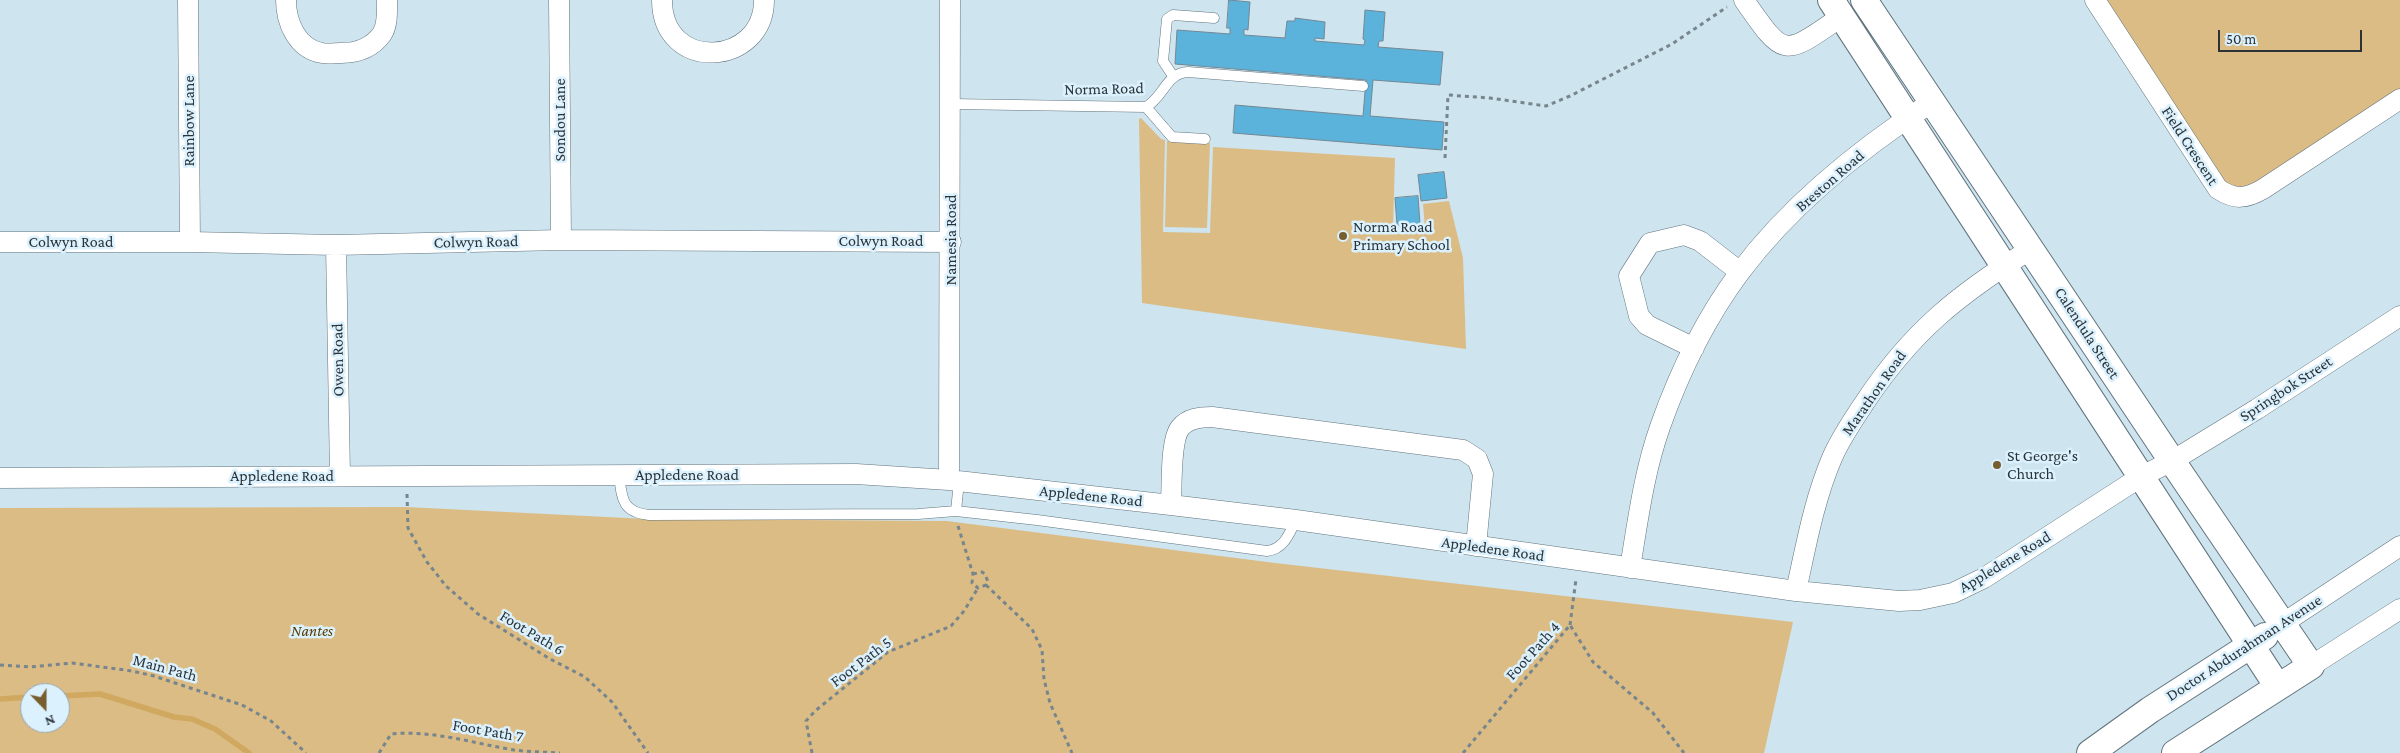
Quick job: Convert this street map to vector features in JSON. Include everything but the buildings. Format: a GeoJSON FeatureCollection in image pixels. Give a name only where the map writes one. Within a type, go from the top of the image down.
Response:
{"type":"FeatureCollection","features":[{"type":"Feature","properties":{"kind":"street","name":"Rainbow Lane"},"geometry":{"type":"LineString","coordinates":[[188,0],[190,242]]}},
{"type":"Feature","properties":{"kind":"street"},"geometry":{"type":"LineString","coordinates":[[286,0],[286,14],[290,28],[308,48],[321,53],[354,53],[366,49],[382,34],[387,18],[387,0]]}},
{"type":"Feature","properties":{"kind":"street","name":"Sondou Lane"},"geometry":{"type":"LineString","coordinates":[[559,0],[561,240]]}},
{"type":"Feature","properties":{"kind":"street"},"geometry":{"type":"LineString","coordinates":[[662,0],[662,14],[670,32],[685,46],[702,54],[729,50],[745,41],[759,27],[764,11],[764,0]]}},
{"type":"Feature","properties":{"kind":"street","name":"Namesia Road"},"geometry":{"type":"LineString","coordinates":[[950,0],[954,480]]}},
{"type":"Feature","properties":{"kind":"street","name":"Calendula Street"},"geometry":{"type":"LineString","coordinates":[[1864,0],[2172,462],[2311,666]]}},
{"type":"Feature","properties":{"kind":"street","name":"Field Crescent"},"geometry":{"type":"LineString","coordinates":[[2095,0],[2218,189],[2236,198],[2252,196],[2400,99]]}},
{"type":"Feature","properties":{"kind":"street","name":"Calendula Street"},"geometry":{"type":"LineString","coordinates":[[1736,3],[1772,39],[1782,46],[1801,44],[1837,8],[2278,687]]}},
{"type":"Feature","properties":{"kind":"street","name":"Breston Road"},"geometry":{"type":"LineString","coordinates":[[1630,568],[1645,479],[1657,436],[1676,384],[1709,320],[1740,272],[1785,221],[1820,187],[1909,117],[1932,102]]}},
{"type":"Feature","properties":{"kind":"street"},"geometry":{"type":"LineString","coordinates":[[1694,348],[1647,325],[1639,316],[1629,276],[1650,243],[1684,234],[1700,241],[1740,272]]}},
{"type":"Feature","properties":{"kind":"street","name":"Colwyn Road"},"geometry":{"type":"LineString","coordinates":[[0,242],[190,242],[336,245],[561,240],[951,242]]}},
{"type":"Feature","properties":{"kind":"street","name":"Owen Road"},"geometry":{"type":"LineString","coordinates":[[336,245],[340,476]]}},
{"type":"Feature","properties":{"kind":"street","name":"Marathon Road"},"geometry":{"type":"LineString","coordinates":[[1796,590],[1818,499],[1832,457],[1856,415],[1883,375],[1920,331],[1957,299],[2031,249]]}},
{"type":"Feature","properties":{"kind":"street","name":"Springbok Street"},"geometry":{"type":"LineString","coordinates":[[2142,476],[2172,462],[2400,316]]}},
{"type":"Feature","properties":{"kind":"street"},"geometry":{"type":"LineString","coordinates":[[1171,505],[1175,442],[1180,428],[1195,418],[1212,417],[1463,450],[1477,459],[1483,474],[1476,546]]}},
{"type":"Feature","properties":{"kind":"street","name":"Appledene Road"},"geometry":{"type":"LineString","coordinates":[[0,478],[856,474],[954,480],[1296,520],[1630,568],[1796,590],[1900,601],[1938,598],[1984,578],[2142,476]]}},
{"type":"Feature","properties":{"kind":"street","name":"Doctor Abdurahman Avenue"},"geometry":{"type":"LineString","coordinates":[[2090,753],[2150,710],[2400,546]]}},
{"type":"Feature","properties":{"kind":"street"},"geometry":{"type":"LineString","coordinates":[[2175,753],[2400,609]]}},
{"type":"Feature","properties":{"kind":"lane"},"geometry":{"type":"LineString","coordinates":[[1214,18],[1173,15],[1167,19],[1163,61],[1173,76],[1188,72],[1363,86]]}},
{"type":"Feature","properties":{"kind":"lane","name":"Norma Road"},"geometry":{"type":"LineString","coordinates":[[951,104],[1146,107],[1157,99],[1173,76]]}},
{"type":"Feature","properties":{"kind":"lane"},"geometry":{"type":"LineString","coordinates":[[1146,107],[1172,137],[1205,139]]}},
{"type":"Feature","properties":{"kind":"lane"},"geometry":{"type":"LineString","coordinates":[[619,475],[625,505],[638,514],[918,514],[956,512],[1037,520],[1267,551],[1279,548],[1284,543],[1296,520]]}},
{"type":"Feature","properties":{"kind":"lane"},"geometry":{"type":"LineString","coordinates":[[954,480],[956,512]]}},
{"type":"Feature","properties":{"kind":"path"},"geometry":{"type":"LineString","coordinates":[[1445,158],[1448,95],[1490,98],[1546,106],[1570,96],[1672,44],[1736,3]]}},
{"type":"Feature","properties":{"kind":"path","name":"Foot Path 6"},"geometry":{"type":"LineString","coordinates":[[406,476],[408,528],[427,562],[446,586],[478,614],[550,659],[585,677],[612,702],[648,753]]}},
{"type":"Feature","properties":{"kind":"path"},"geometry":{"type":"LineString","coordinates":[[957,525],[974,574],[972,583],[978,588],[986,586]]}},
{"type":"Feature","properties":{"kind":"path"},"geometry":{"type":"LineString","coordinates":[[1570,625],[1578,561]]}},
{"type":"Feature","properties":{"kind":"path"},"geometry":{"type":"LineString","coordinates":[[974,574],[977,572],[986,574],[988,582],[986,586]]}},
{"type":"Feature","properties":{"kind":"path"},"geometry":{"type":"LineString","coordinates":[[986,586],[1032,628],[1042,650],[1044,679],[1050,703],[1072,753]]}},
{"type":"Feature","properties":{"kind":"path","name":"Foot Path 5"},"geometry":{"type":"LineString","coordinates":[[812,753],[806,721],[815,711],[888,652],[952,626],[978,588]]}},
{"type":"Feature","properties":{"kind":"path","name":"Foot Path 4"},"geometry":{"type":"LineString","coordinates":[[1463,753],[1570,625],[1593,662],[1653,713],[1684,753]]}},
{"type":"Feature","properties":{"kind":"path","name":"Main Path"},"geometry":{"type":"LineString","coordinates":[[0,665],[30,667],[72,664],[132,671],[170,681],[242,705],[271,721],[306,753]]}},
{"type":"Feature","properties":{"kind":"path","name":"Foot Path 7"},"geometry":{"type":"LineString","coordinates":[[378,753],[391,734],[412,732],[514,750],[560,753]]}},
{"type":"Feature","properties":{"kind":"green space"},"geometry":{"type":"Polygon","coordinates":[[[2095,0],[2400,0],[2400,99],[2236,198],[2095,0]]]}},
{"type":"Feature","properties":{"kind":"green space"},"geometry":{"type":"Polygon","coordinates":[[[1141,118],[1161,139],[1165,140],[1163,232],[1210,233],[1213,147],[1395,158],[1393,226],[1396,231],[1425,228],[1423,204],[1449,201],[1463,258],[1466,349],[1142,303],[1139,119],[1141,118]]]}},
{"type":"Feature","properties":{"kind":"green space"},"geometry":{"type":"Polygon","coordinates":[[[1167,141],[1210,143],[1207,228],[1165,227],[1167,141]]]}},
{"type":"Feature","properties":{"kind":"green space","name":"Nantes"},"geometry":{"type":"Polygon","coordinates":[[[406,507],[647,519],[947,521],[1275,563],[1793,622],[1764,753],[0,753],[0,508],[406,507]]]}},
{"type":"Feature","properties":{"kind":"waterway"},"geometry":{"type":"LineString","coordinates":[[70,696],[100,694],[174,717],[192,719],[215,729],[249,753]]}},
{"type":"Feature","properties":{"kind":"waterway"},"geometry":{"type":"LineString","coordinates":[[0,699],[20,698]]}},
{"type":"Feature","properties":{"kind":"place","name":"Norma Road Primary School"},"geometry":{"type":"Point","coordinates":[1343,236]}},
{"type":"Feature","properties":{"kind":"place","name":"St George's Church"},"geometry":{"type":"Point","coordinates":[1997,465]}}]}
